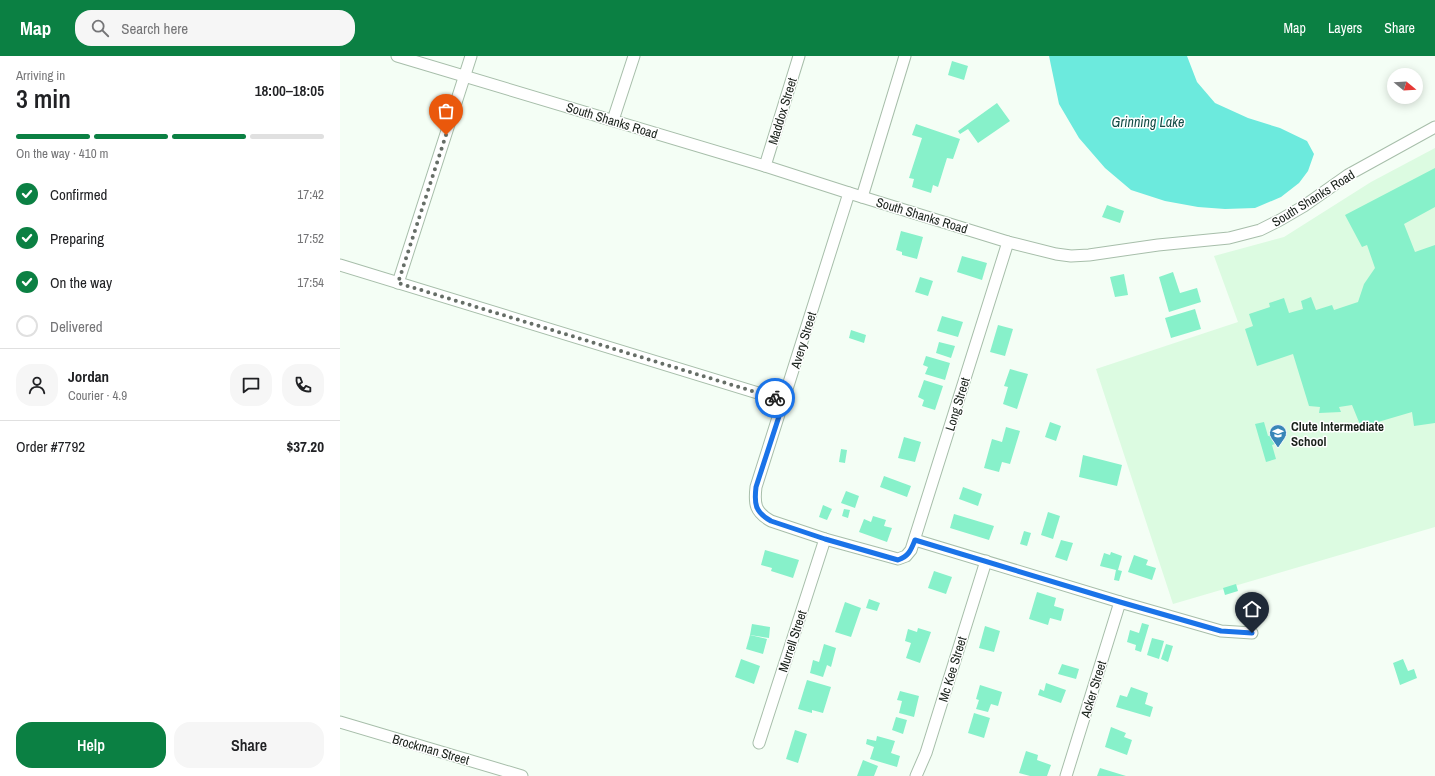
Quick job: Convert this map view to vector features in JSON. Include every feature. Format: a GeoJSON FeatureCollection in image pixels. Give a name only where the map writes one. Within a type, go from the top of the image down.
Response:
{"type":"FeatureCollection","features":[{"type":"Feature","properties":{"kind":"street","name":"South Shanks Road"},"geometry":{"type":"LineString","coordinates":[[397,56],[765,166],[1008,242],[1056,254],[1071,256],[1107,253],[1237,236],[1260,230],[1304,206],[1348,175],[1435,127]]}},
{"type":"Feature","properties":{"kind":"street"},"geometry":{"type":"LineString","coordinates":[[398,283],[471,56]]}},
{"type":"Feature","properties":{"kind":"street"},"geometry":{"type":"LineString","coordinates":[[613,120],[634,56]]}},
{"type":"Feature","properties":{"kind":"street","name":"Maddox Street"},"geometry":{"type":"LineString","coordinates":[[765,166],[799,56]]}},
{"type":"Feature","properties":{"kind":"street"},"geometry":{"type":"LineString","coordinates":[[862,197],[905,56]]}},
{"type":"Feature","properties":{"kind":"street","name":"Avery Street"},"geometry":{"type":"LineString","coordinates":[[825,539],[771,521],[764,517],[758,510],[755,501],[756,487],[850,193]]}},
{"type":"Feature","properties":{"kind":"street","name":"Long Street"},"geometry":{"type":"LineString","coordinates":[[825,539],[898,560],[906,556],[911,550],[1008,242]]}},
{"type":"Feature","properties":{"kind":"street"},"geometry":{"type":"LineString","coordinates":[[340,265],[784,401]]}},
{"type":"Feature","properties":{"kind":"street","name":"Murrell Street"},"geometry":{"type":"LineString","coordinates":[[759,742],[825,539]]}},
{"type":"Feature","properties":{"kind":"street"},"geometry":{"type":"LineString","coordinates":[[915,540],[1221,631],[1252,633]]}},
{"type":"Feature","properties":{"kind":"street","name":"Mc Kee Street"},"geometry":{"type":"LineString","coordinates":[[916,776],[926,753],[986,561]]}},
{"type":"Feature","properties":{"kind":"street","name":"Acker Street"},"geometry":{"type":"LineString","coordinates":[[1066,776],[1120,602]]}},
{"type":"Feature","properties":{"kind":"street","name":"Brockman Street"},"geometry":{"type":"LineString","coordinates":[[340,722],[522,776]]}},
{"type":"Feature","properties":{"kind":"shaded area","name":"Clute Intermediate School"},"geometry":{"type":"Polygon","coordinates":[[[1435,148],[1435,527],[1173,604],[1096,369],[1238,322],[1214,256],[1284,237],[1371,182],[1435,148]]]}},
{"type":"Feature","properties":{"kind":"water","name":"Grinning Lake"},"geometry":{"type":"Polygon","coordinates":[[[1049,56],[1187,56],[1197,82],[1215,103],[1248,118],[1280,128],[1307,141],[1314,154],[1308,171],[1299,183],[1281,197],[1255,208],[1225,209],[1198,207],[1165,201],[1131,190],[1105,168],[1079,138],[1059,104],[1049,56]]]}},
{"type":"Feature","properties":{"kind":"building"},"geometry":{"type":"Polygon","coordinates":[[[952,61],[968,66],[964,80],[948,75],[952,61]]]}},
{"type":"Feature","properties":{"kind":"building"},"geometry":{"type":"Polygon","coordinates":[[[997,103],[1010,121],[978,143],[968,129],[960,134],[958,131],[997,103]]]}},
{"type":"Feature","properties":{"kind":"building"},"geometry":{"type":"Polygon","coordinates":[[[916,124],[960,139],[953,159],[947,158],[938,187],[933,185],[931,193],[912,187],[914,179],[909,178],[922,138],[912,135],[916,124]]]}},
{"type":"Feature","properties":{"kind":"building"},"geometry":{"type":"Polygon","coordinates":[[[1435,168],[1435,207],[1404,224],[1415,252],[1435,245],[1435,423],[1414,426],[1412,412],[1361,427],[1352,405],[1339,407],[1341,412],[1319,413],[1320,407],[1309,406],[1293,354],[1257,366],[1245,329],[1253,326],[1249,314],[1270,307],[1269,303],[1284,298],[1289,313],[1303,309],[1301,301],[1311,297],[1316,310],[1332,305],[1334,310],[1358,302],[1364,284],[1375,268],[1367,245],[1362,247],[1345,215],[1435,168]]]}},
{"type":"Feature","properties":{"kind":"building"},"geometry":{"type":"Polygon","coordinates":[[[1107,205],[1124,211],[1120,223],[1102,217],[1107,205]]]}},
{"type":"Feature","properties":{"kind":"building"},"geometry":{"type":"Polygon","coordinates":[[[901,231],[923,237],[917,259],[902,255],[902,252],[896,250],[901,231]]]}},
{"type":"Feature","properties":{"kind":"building"},"geometry":{"type":"Polygon","coordinates":[[[962,256],[987,263],[982,280],[957,272],[962,256]]]}},
{"type":"Feature","properties":{"kind":"building"},"geometry":{"type":"Polygon","coordinates":[[[1173,272],[1180,293],[1197,288],[1201,302],[1169,312],[1159,277],[1173,272]]]}},
{"type":"Feature","properties":{"kind":"building"},"geometry":{"type":"Polygon","coordinates":[[[1124,274],[1128,295],[1115,297],[1110,277],[1124,274]]]}},
{"type":"Feature","properties":{"kind":"building"},"geometry":{"type":"Polygon","coordinates":[[[920,277],[933,281],[928,296],[915,292],[920,277]]]}},
{"type":"Feature","properties":{"kind":"building"},"geometry":{"type":"Polygon","coordinates":[[[1195,309],[1201,329],[1171,338],[1165,318],[1195,309]]]}},
{"type":"Feature","properties":{"kind":"building"},"geometry":{"type":"Polygon","coordinates":[[[942,316],[963,322],[958,337],[937,331],[942,316]]]}},
{"type":"Feature","properties":{"kind":"building"},"geometry":{"type":"Polygon","coordinates":[[[998,325],[1013,329],[1005,356],[990,352],[998,325]]]}},
{"type":"Feature","properties":{"kind":"building"},"geometry":{"type":"Polygon","coordinates":[[[851,330],[866,335],[864,343],[849,338],[851,330]]]}},
{"type":"Feature","properties":{"kind":"building"},"geometry":{"type":"Polygon","coordinates":[[[939,342],[955,346],[951,358],[936,353],[939,342]]]}},
{"type":"Feature","properties":{"kind":"building"},"geometry":{"type":"Polygon","coordinates":[[[926,356],[950,363],[945,380],[925,374],[928,367],[923,365],[926,356]]]}},
{"type":"Feature","properties":{"kind":"building"},"geometry":{"type":"Polygon","coordinates":[[[1010,369],[1028,374],[1017,409],[1003,404],[1008,387],[1004,386],[1010,369]]]}},
{"type":"Feature","properties":{"kind":"building"},"geometry":{"type":"Polygon","coordinates":[[[924,380],[943,386],[935,410],[922,406],[924,400],[918,397],[924,380]]]}},
{"type":"Feature","properties":{"kind":"building"},"geometry":{"type":"Polygon","coordinates":[[[1050,422],[1061,426],[1056,441],[1045,437],[1050,422]]]}},
{"type":"Feature","properties":{"kind":"building"},"geometry":{"type":"Polygon","coordinates":[[[1264,422],[1268,436],[1273,435],[1275,444],[1272,445],[1276,459],[1266,462],[1255,424],[1264,422]]]}},
{"type":"Feature","properties":{"kind":"building"},"geometry":{"type":"Polygon","coordinates":[[[1006,427],[1020,431],[1010,464],[1002,462],[999,472],[984,468],[992,439],[1002,442],[1006,427]]]}},
{"type":"Feature","properties":{"kind":"building"},"geometry":{"type":"Polygon","coordinates":[[[904,437],[921,442],[915,462],[898,458],[904,437]]]}},
{"type":"Feature","properties":{"kind":"building"},"geometry":{"type":"Polygon","coordinates":[[[841,449],[847,450],[845,463],[839,462],[841,449]]]}},
{"type":"Feature","properties":{"kind":"building"},"geometry":{"type":"Polygon","coordinates":[[[1083,455],[1122,465],[1117,486],[1079,477],[1083,455]]]}},
{"type":"Feature","properties":{"kind":"building"},"geometry":{"type":"Polygon","coordinates":[[[884,476],[911,486],[907,497],[880,487],[884,476]]]}},
{"type":"Feature","properties":{"kind":"building"},"geometry":{"type":"Polygon","coordinates":[[[963,487],[982,494],[978,506],[959,499],[963,487]]]}},
{"type":"Feature","properties":{"kind":"building"},"geometry":{"type":"Polygon","coordinates":[[[846,491],[859,496],[855,508],[841,503],[846,491]]]}},
{"type":"Feature","properties":{"kind":"building"},"geometry":{"type":"Polygon","coordinates":[[[823,505],[832,509],[827,520],[819,517],[823,505]]]}},
{"type":"Feature","properties":{"kind":"building"},"geometry":{"type":"Polygon","coordinates":[[[844,509],[850,510],[848,518],[842,516],[844,509]]]}},
{"type":"Feature","properties":{"kind":"building"},"geometry":{"type":"Polygon","coordinates":[[[1048,512],[1060,516],[1053,539],[1041,535],[1048,512]]]}},
{"type":"Feature","properties":{"kind":"building"},"geometry":{"type":"Polygon","coordinates":[[[954,514],[994,526],[989,540],[950,528],[954,514]]]}},
{"type":"Feature","properties":{"kind":"building"},"geometry":{"type":"Polygon","coordinates":[[[873,516],[886,520],[884,526],[892,528],[887,542],[859,532],[864,519],[871,522],[873,516]]]}},
{"type":"Feature","properties":{"kind":"building"},"geometry":{"type":"Polygon","coordinates":[[[1024,531],[1031,533],[1027,546],[1020,544],[1024,531]]]}},
{"type":"Feature","properties":{"kind":"building"},"geometry":{"type":"Polygon","coordinates":[[[1061,540],[1073,543],[1067,561],[1055,557],[1061,540]]]}},
{"type":"Feature","properties":{"kind":"building"},"geometry":{"type":"Polygon","coordinates":[[[765,550],[799,560],[793,578],[771,571],[772,568],[761,565],[765,550]]]}},
{"type":"Feature","properties":{"kind":"building"},"geometry":{"type":"Polygon","coordinates":[[[1111,552],[1122,556],[1118,570],[1122,571],[1119,581],[1114,580],[1116,570],[1100,566],[1104,553],[1110,555],[1111,552]]]}},
{"type":"Feature","properties":{"kind":"building"},"geometry":{"type":"Polygon","coordinates":[[[1134,555],[1148,560],[1146,565],[1156,568],[1152,580],[1128,572],[1134,555]]]}},
{"type":"Feature","properties":{"kind":"building"},"geometry":{"type":"Polygon","coordinates":[[[934,571],[952,577],[946,594],[928,588],[934,571]]]}},
{"type":"Feature","properties":{"kind":"building"},"geometry":{"type":"Polygon","coordinates":[[[1236,584],[1238,591],[1225,595],[1223,588],[1236,584]]]}},
{"type":"Feature","properties":{"kind":"building"},"geometry":{"type":"Polygon","coordinates":[[[1037,592],[1056,598],[1054,606],[1064,609],[1061,621],[1050,618],[1048,625],[1029,619],[1037,592]]]}},
{"type":"Feature","properties":{"kind":"building"},"geometry":{"type":"Polygon","coordinates":[[[869,599],[880,603],[877,611],[866,608],[869,599]]]}},
{"type":"Feature","properties":{"kind":"building"},"geometry":{"type":"Polygon","coordinates":[[[845,602],[861,608],[851,637],[835,632],[845,602]]]}},
{"type":"Feature","properties":{"kind":"building"},"geometry":{"type":"Polygon","coordinates":[[[1142,623],[1149,625],[1141,652],[1135,650],[1136,645],[1127,642],[1130,630],[1139,633],[1142,623]]]}},
{"type":"Feature","properties":{"kind":"building"},"geometry":{"type":"Polygon","coordinates":[[[752,624],[770,627],[769,638],[750,635],[752,624]]]}},
{"type":"Feature","properties":{"kind":"building"},"geometry":{"type":"Polygon","coordinates":[[[985,626],[1000,631],[994,652],[979,648],[985,626]]]}},
{"type":"Feature","properties":{"kind":"building"},"geometry":{"type":"Polygon","coordinates":[[[918,628],[931,632],[920,663],[906,658],[911,643],[905,641],[908,629],[917,632],[918,628]]]}},
{"type":"Feature","properties":{"kind":"building"},"geometry":{"type":"Polygon","coordinates":[[[750,635],[767,639],[763,654],[746,649],[750,635]]]}},
{"type":"Feature","properties":{"kind":"building"},"geometry":{"type":"Polygon","coordinates":[[[1152,638],[1164,641],[1159,659],[1147,655],[1152,638]]]}},
{"type":"Feature","properties":{"kind":"building"},"geometry":{"type":"Polygon","coordinates":[[[824,644],[836,648],[831,667],[827,665],[823,677],[810,673],[813,660],[819,662],[824,644]]]}},
{"type":"Feature","properties":{"kind":"building"},"geometry":{"type":"Polygon","coordinates":[[[1166,644],[1173,646],[1168,662],[1161,659],[1166,644]]]}},
{"type":"Feature","properties":{"kind":"building"},"geometry":{"type":"Polygon","coordinates":[[[741,659],[760,666],[754,684],[735,677],[741,659]]]}},
{"type":"Feature","properties":{"kind":"building"},"geometry":{"type":"Polygon","coordinates":[[[1403,659],[1408,671],[1414,669],[1417,678],[1400,685],[1393,663],[1403,659]]]}},
{"type":"Feature","properties":{"kind":"building"},"geometry":{"type":"Polygon","coordinates":[[[1062,664],[1079,669],[1076,679],[1058,674],[1062,664]]]}},
{"type":"Feature","properties":{"kind":"building"},"geometry":{"type":"Polygon","coordinates":[[[807,680],[831,687],[823,713],[812,710],[812,713],[798,709],[807,680]]]}},
{"type":"Feature","properties":{"kind":"building"},"geometry":{"type":"Polygon","coordinates":[[[1046,683],[1066,690],[1061,703],[1038,695],[1040,689],[1044,691],[1046,683]]]}},
{"type":"Feature","properties":{"kind":"building"},"geometry":{"type":"Polygon","coordinates":[[[980,685],[1002,692],[998,706],[991,704],[988,712],[976,709],[979,700],[976,699],[980,685]]]}},
{"type":"Feature","properties":{"kind":"building"},"geometry":{"type":"Polygon","coordinates":[[[1131,687],[1148,693],[1145,704],[1153,707],[1150,717],[1116,707],[1120,695],[1127,697],[1131,687]]]}},
{"type":"Feature","properties":{"kind":"building"},"geometry":{"type":"Polygon","coordinates":[[[900,691],[919,696],[914,717],[899,713],[902,701],[897,700],[900,691]]]}},
{"type":"Feature","properties":{"kind":"building"},"geometry":{"type":"Polygon","coordinates":[[[974,713],[990,718],[984,738],[968,733],[974,713]]]}},
{"type":"Feature","properties":{"kind":"building"},"geometry":{"type":"Polygon","coordinates":[[[896,717],[907,720],[903,734],[892,730],[896,717]]]}},
{"type":"Feature","properties":{"kind":"building"},"geometry":{"type":"Polygon","coordinates":[[[1111,727],[1126,733],[1124,737],[1132,740],[1127,755],[1105,747],[1111,727]]]}},
{"type":"Feature","properties":{"kind":"building"},"geometry":{"type":"Polygon","coordinates":[[[795,730],[807,734],[798,763],[786,759],[795,730]]]}},
{"type":"Feature","properties":{"kind":"building"},"geometry":{"type":"Polygon","coordinates":[[[877,736],[895,741],[891,753],[900,756],[897,767],[870,759],[874,747],[866,744],[867,739],[876,741],[877,736]]]}},
{"type":"Feature","properties":{"kind":"building"},"geometry":{"type":"Polygon","coordinates":[[[1026,751],[1038,755],[1037,760],[1051,765],[1047,776],[1030,776],[1019,773],[1026,751]]]}},
{"type":"Feature","properties":{"kind":"building"},"geometry":{"type":"Polygon","coordinates":[[[863,760],[878,766],[874,776],[857,776],[863,760]]]}},
{"type":"Feature","properties":{"kind":"building"},"geometry":{"type":"Polygon","coordinates":[[[1100,768],[1126,776],[1097,776],[1100,768]]]}},
{"type":"Feature","properties":{"kind":"way so far"},"geometry":{"type":"LineString","coordinates":[[446,135],[398,283],[775,398]]}},
{"type":"Feature","properties":{"kind":"place","name":"Clute Intermediate School"},"geometry":{"type":"Point","coordinates":[1278,448]}},
{"type":"Feature","properties":{"kind":"route"},"geometry":{"type":"LineString","coordinates":[[775,398],[784,401],[756,487],[755,501],[758,510],[764,517],[771,521],[825,539],[898,560],[906,556],[911,550],[915,540],[1221,631],[1252,633]]}}]}
